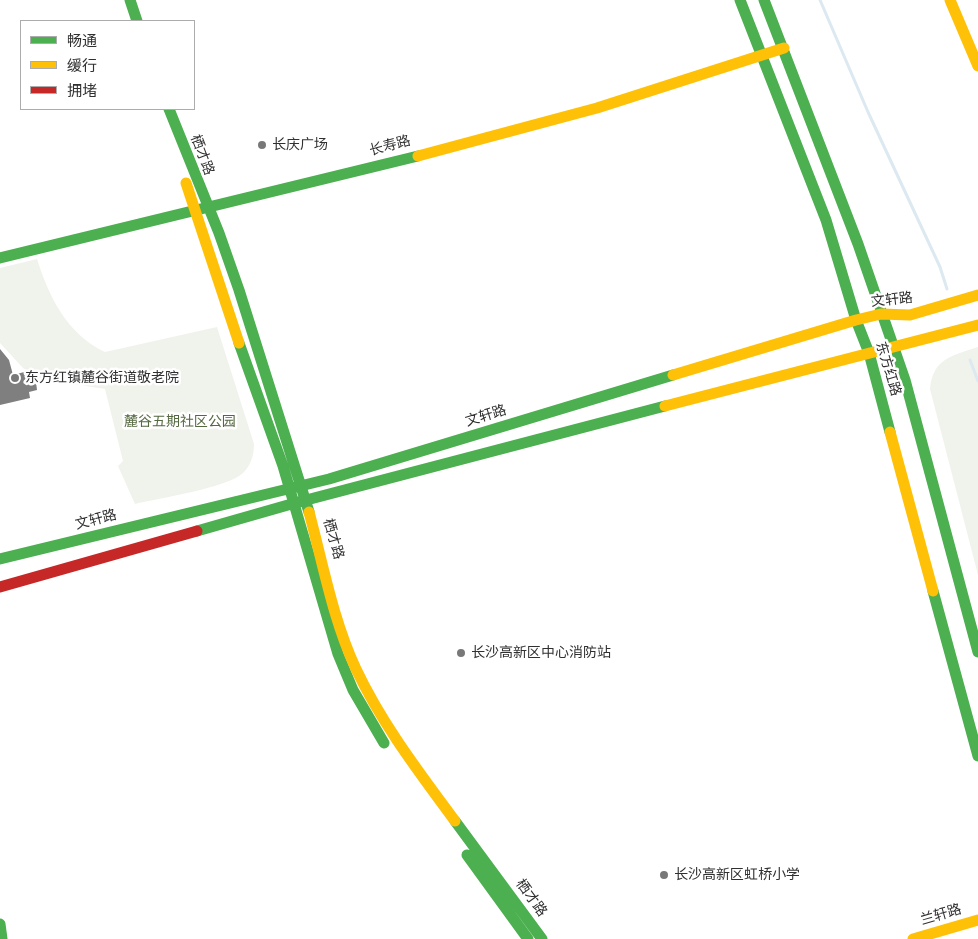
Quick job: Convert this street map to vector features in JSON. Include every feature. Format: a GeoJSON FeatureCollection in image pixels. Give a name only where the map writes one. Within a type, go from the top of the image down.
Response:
{"type":"FeatureCollection","features":[{"type":"Feature","properties":{"kind":"main road"},"geometry":{"type":"LineString","coordinates":[[119,0],[126,20]]}},
{"type":"Feature","properties":{"kind":"main road"},"geometry":{"type":"LineString","coordinates":[[130,0],[137,20]]}},
{"type":"Feature","properties":{"kind":"main road","name":"东方红路"},"geometry":{"type":"LineString","coordinates":[[740,0],[826,220],[856,320],[869,353],[978,756]]}},
{"type":"Feature","properties":{"kind":"main road","name":"东方红路"},"geometry":{"type":"LineString","coordinates":[[764,0],[855,234],[905,380],[978,652]]}},
{"type":"Feature","properties":{"kind":"main road"},"geometry":{"type":"LineString","coordinates":[[950,0],[978,66]]}},
{"type":"Feature","properties":{"kind":"main road","name":"长寿路"},"geometry":{"type":"LineString","coordinates":[[0,253],[330,173],[568,111],[783,45]]}},
{"type":"Feature","properties":{"kind":"main road","name":"栖才路"},"geometry":{"type":"LineString","coordinates":[[157,110],[200,205]]}},
{"type":"Feature","properties":{"kind":"main road","name":"栖才路"},"geometry":{"type":"LineString","coordinates":[[169,110],[200,205],[243,356],[296,486],[335,646],[353,690],[374,727],[397,761],[528,939]]}},
{"type":"Feature","properties":{"kind":"main road","name":"长寿路"},"geometry":{"type":"LineString","coordinates":[[0,258],[200,205]]}},
{"type":"Feature","properties":{"kind":"main road","name":"文轩路"},"geometry":{"type":"LineString","coordinates":[[0,559],[329,479],[856,320],[881,314],[910,315],[978,295]]}},
{"type":"Feature","properties":{"kind":"main road"},"geometry":{"type":"LineString","coordinates":[[0,587],[300,501],[978,325]]}},
{"type":"Feature","properties":{"kind":"main road","name":"栖才路"},"geometry":{"type":"LineString","coordinates":[[300,501],[342,632],[364,685],[384,723],[542,939]]}},
{"type":"Feature","properties":{"kind":"main road"},"geometry":{"type":"LineString","coordinates":[[512,916],[513,939]]}},
{"type":"Feature","properties":{"kind":"main road","name":"兰轩路"},"geometry":{"type":"LineString","coordinates":[[913,939],[978,920]]}},
{"type":"Feature","properties":{"kind":"main road"},"geometry":{"type":"LineString","coordinates":[[0,924],[2,939]]}},
{"type":"Feature","properties":{"kind":"main road","name":"兰轩路"},"geometry":{"type":"LineString","coordinates":[[932,939],[978,926]]}},
{"type":"Feature","properties":{"kind":"green space","name":"麓谷五期社区公园"},"geometry":{"type":"Polygon","coordinates":[[[37,259],[47,287],[61,313],[80,335],[105,352],[217,327],[254,444],[252,460],[243,473],[208,488],[135,504],[118,466],[123,461],[105,389],[41,379],[23,368],[0,343],[0,268],[37,259]]]}},
{"type":"Feature","properties":{"kind":"green space"},"geometry":{"type":"Polygon","coordinates":[[[978,347],[978,575],[930,389],[935,371],[940,364],[952,356],[978,347]]]}},
{"type":"Feature","properties":{"kind":"building","name":"东方红镇麓谷街道敬老院"},"geometry":{"type":"Polygon","coordinates":[[[0,349],[9,360],[13,375],[28,371],[31,383],[36,382],[37,390],[29,392],[30,398],[0,405],[0,349]]]}},
{"type":"Feature","properties":{"kind":"waterway"},"geometry":{"type":"LineString","coordinates":[[820,0],[868,112],[940,267],[947,289]]}},
{"type":"Feature","properties":{"kind":"waterway"},"geometry":{"type":"LineString","coordinates":[[970,360],[978,381]]}},
{"type":"Feature","properties":{"kind":"traffic: fast"},"geometry":{"type":"LineString","coordinates":[[130,0],[137,20]]}},
{"type":"Feature","properties":{"kind":"traffic: fast"},"geometry":{"type":"LineString","coordinates":[[740,0],[826,220],[856,320],[869,353],[890,432]]}},
{"type":"Feature","properties":{"kind":"traffic: fast"},"geometry":{"type":"LineString","coordinates":[[764,0],[858,244],[905,380],[978,652]]}},
{"type":"Feature","properties":{"kind":"traffic: fast"},"geometry":{"type":"LineString","coordinates":[[169,110],[219,233],[239,290],[309,512]]}},
{"type":"Feature","properties":{"kind":"traffic: fast"},"geometry":{"type":"LineString","coordinates":[[0,258],[418,156]]}},
{"type":"Feature","properties":{"kind":"traffic: fast"},"geometry":{"type":"LineString","coordinates":[[239,343],[283,466],[338,654],[353,690],[384,743]]}},
{"type":"Feature","properties":{"kind":"traffic: fast"},"geometry":{"type":"LineString","coordinates":[[0,559],[329,479],[673,375]]}},
{"type":"Feature","properties":{"kind":"traffic: fast"},"geometry":{"type":"LineString","coordinates":[[197,531],[295,503],[665,406]]}},
{"type":"Feature","properties":{"kind":"traffic: fast"},"geometry":{"type":"LineString","coordinates":[[933,591],[978,756]]}},
{"type":"Feature","properties":{"kind":"traffic: fast"},"geometry":{"type":"LineString","coordinates":[[455,821],[542,939]]}},
{"type":"Feature","properties":{"kind":"traffic: fast"},"geometry":{"type":"LineString","coordinates":[[467,855],[528,939]]}},
{"type":"Feature","properties":{"kind":"traffic: fast"},"geometry":{"type":"LineString","coordinates":[[0,924],[2,939]]}},
{"type":"Feature","properties":{"kind":"traffic: slow"},"geometry":{"type":"LineString","coordinates":[[950,0],[978,66]]}},
{"type":"Feature","properties":{"kind":"traffic: slow"},"geometry":{"type":"LineString","coordinates":[[418,156],[597,108],[784,48]]}},
{"type":"Feature","properties":{"kind":"traffic: slow"},"geometry":{"type":"LineString","coordinates":[[186,183],[239,343]]}},
{"type":"Feature","properties":{"kind":"traffic: slow"},"geometry":{"type":"LineString","coordinates":[[673,375],[856,320],[881,314],[910,315],[978,295]]}},
{"type":"Feature","properties":{"kind":"traffic: slow"},"geometry":{"type":"LineString","coordinates":[[665,406],[978,325]]}},
{"type":"Feature","properties":{"kind":"traffic: slow"},"geometry":{"type":"LineString","coordinates":[[890,432],[933,591]]}},
{"type":"Feature","properties":{"kind":"traffic: slow"},"geometry":{"type":"LineString","coordinates":[[309,512],[329,592],[341,631],[356,669],[389,728],[455,821]]}},
{"type":"Feature","properties":{"kind":"traffic: slow"},"geometry":{"type":"LineString","coordinates":[[913,939],[978,920]]}},
{"type":"Feature","properties":{"kind":"traffic: jam"},"geometry":{"type":"LineString","coordinates":[[0,587],[197,531]]}},
{"type":"Feature","properties":{"kind":"place","name":"长庆广场"},"geometry":{"type":"Point","coordinates":[262,145]}},
{"type":"Feature","properties":{"kind":"place","name":"东方红镇麓谷街道敬老院"},"geometry":{"type":"Point","coordinates":[15,378]}},
{"type":"Feature","properties":{"kind":"place","name":"长沙高新区中心消防站"},"geometry":{"type":"Point","coordinates":[461,653]}},
{"type":"Feature","properties":{"kind":"place","name":"长沙高新区虹桥小学"},"geometry":{"type":"Point","coordinates":[664,875]}}]}
